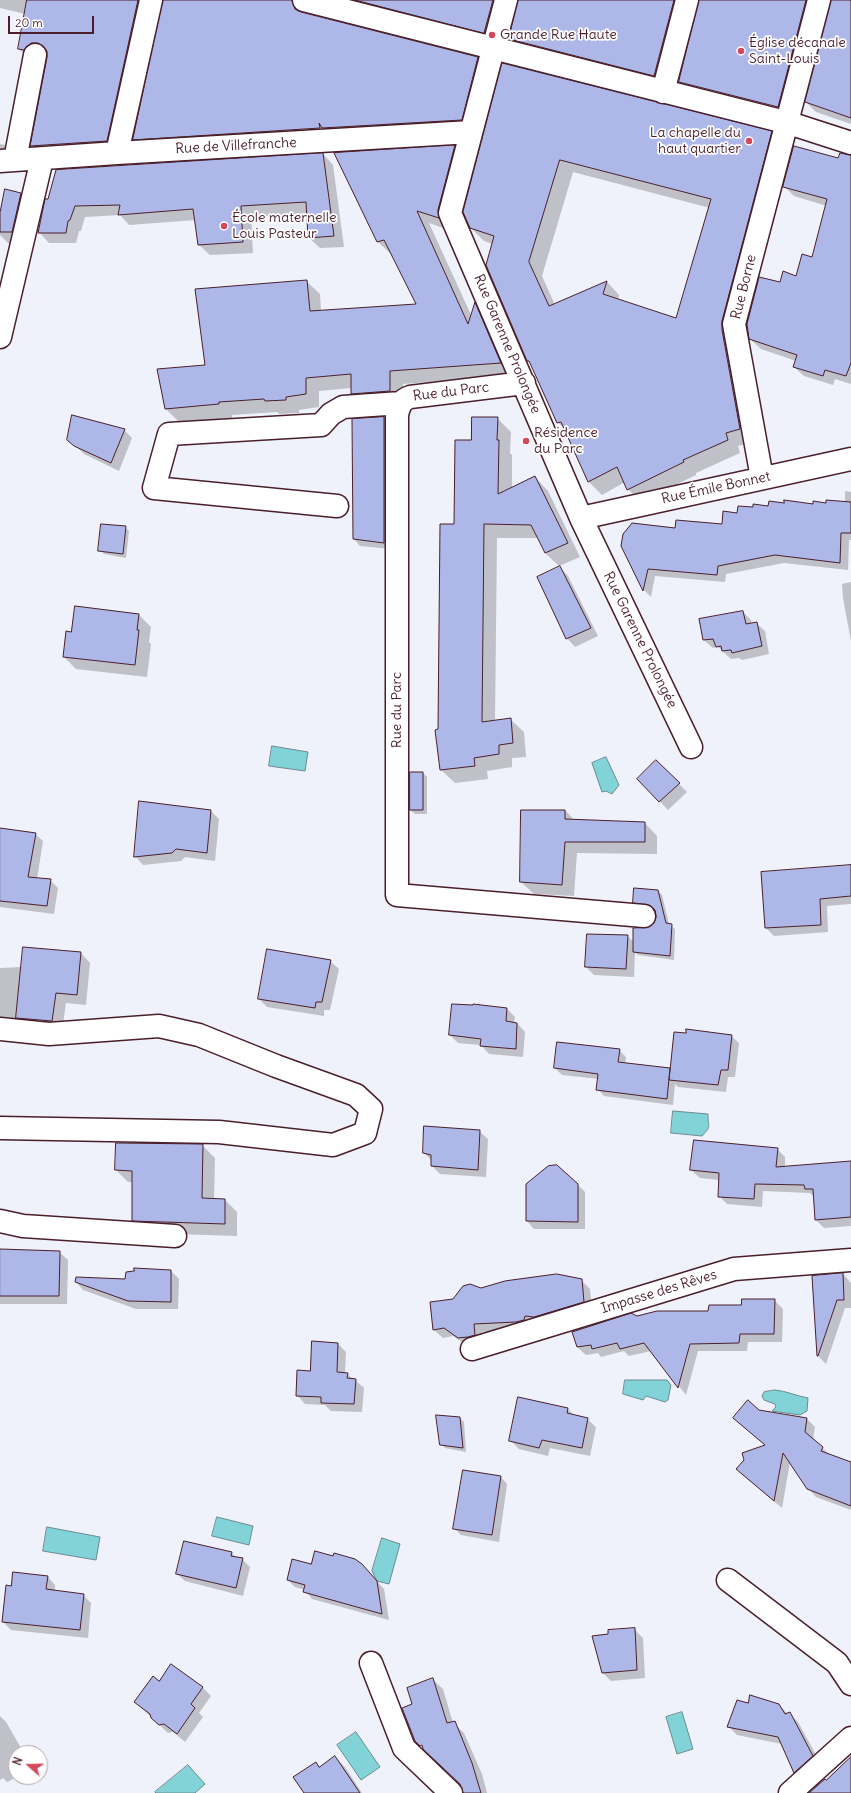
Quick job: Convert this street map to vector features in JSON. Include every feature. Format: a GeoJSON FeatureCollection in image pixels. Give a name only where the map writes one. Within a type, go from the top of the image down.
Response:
{"type":"FeatureCollection","features":[{"type":"Feature","properties":{"kind":"street"},"geometry":{"type":"LineString","coordinates":[[118,153],[151,0]]}},
{"type":"Feature","properties":{"kind":"street"},"geometry":{"type":"LineString","coordinates":[[304,0],[786,122],[851,143]]}},
{"type":"Feature","properties":{"kind":"street","name":"Rue Garenne Prolongée"},"geometry":{"type":"LineString","coordinates":[[506,0],[450,213],[581,518],[691,747]]}},
{"type":"Feature","properties":{"kind":"street"},"geometry":{"type":"LineString","coordinates":[[663,92],[687,0]]}},
{"type":"Feature","properties":{"kind":"street","name":"Rue Borne"},"geometry":{"type":"LineString","coordinates":[[762,478],[734,324],[819,0]]}},
{"type":"Feature","properties":{"kind":"street"},"geometry":{"type":"LineString","coordinates":[[8,161],[35,54]]}},
{"type":"Feature","properties":{"kind":"street","name":"Rue de Villefranche"},"geometry":{"type":"LineString","coordinates":[[8,161],[471,132]]}},
{"type":"Feature","properties":{"kind":"street"},"geometry":{"type":"LineString","coordinates":[[0,337],[42,158]]}},
{"type":"Feature","properties":{"kind":"street","name":"Rue du Parc"},"geometry":{"type":"LineString","coordinates":[[524,383],[410,397],[401,403],[397,415],[397,895],[644,916]]}},
{"type":"Feature","properties":{"kind":"street"},"geometry":{"type":"LineString","coordinates":[[337,506],[154,488],[169,434],[321,426],[331,414],[343,407],[401,403]]}},
{"type":"Feature","properties":{"kind":"street","name":"Rue Émile Bonnet"},"geometry":{"type":"LineString","coordinates":[[581,518],[851,459]]}},
{"type":"Feature","properties":{"kind":"street"},"geometry":{"type":"LineString","coordinates":[[0,1029],[50,1034],[159,1026],[199,1035],[276,1066],[356,1095],[371,1109],[365,1133],[333,1145],[219,1132],[0,1128]]}},
{"type":"Feature","properties":{"kind":"street"},"geometry":{"type":"LineString","coordinates":[[0,1221],[23,1226],[175,1236]]}},
{"type":"Feature","properties":{"kind":"street","name":"Impasse des Rêves"},"geometry":{"type":"LineString","coordinates":[[472,1349],[734,1269],[851,1260]]}},
{"type":"Feature","properties":{"kind":"street"},"geometry":{"type":"LineString","coordinates":[[728,1580],[837,1663],[851,1684]]}},
{"type":"Feature","properties":{"kind":"street"},"geometry":{"type":"LineString","coordinates":[[371,1663],[404,1748],[451,1793]]}},
{"type":"Feature","properties":{"kind":"street"},"geometry":{"type":"LineString","coordinates":[[790,1793],[851,1738]]}},
{"type":"Feature","properties":{"kind":"water"},"geometry":{"type":"Polygon","coordinates":[[[272,746],[308,752],[305,771],[269,766],[272,746]]]}},
{"type":"Feature","properties":{"kind":"water"},"geometry":{"type":"Polygon","coordinates":[[[606,757],[619,785],[612,794],[606,791],[602,792],[592,763],[606,757]]]}},
{"type":"Feature","properties":{"kind":"water"},"geometry":{"type":"Polygon","coordinates":[[[673,1111],[708,1114],[708,1128],[702,1136],[671,1133],[673,1111]]]}},
{"type":"Feature","properties":{"kind":"water"},"geometry":{"type":"Polygon","coordinates":[[[625,1380],[667,1380],[671,1385],[668,1400],[665,1402],[646,1396],[643,1400],[623,1394],[625,1380]]]}},
{"type":"Feature","properties":{"kind":"water"},"geometry":{"type":"Polygon","coordinates":[[[775,1390],[808,1398],[807,1411],[800,1415],[772,1411],[776,1407],[775,1404],[764,1400],[762,1396],[764,1392],[775,1390]]]}},
{"type":"Feature","properties":{"kind":"water"},"geometry":{"type":"Polygon","coordinates":[[[217,1517],[253,1526],[249,1545],[212,1536],[217,1517]]]}},
{"type":"Feature","properties":{"kind":"water"},"geometry":{"type":"Polygon","coordinates":[[[47,1527],[100,1537],[96,1560],[43,1551],[47,1527]]]}},
{"type":"Feature","properties":{"kind":"water"},"geometry":{"type":"Polygon","coordinates":[[[382,1538],[400,1544],[389,1584],[377,1581],[372,1571],[382,1538]]]}},
{"type":"Feature","properties":{"kind":"water"},"geometry":{"type":"Polygon","coordinates":[[[682,1712],[693,1749],[677,1754],[666,1717],[682,1712]]]}},
{"type":"Feature","properties":{"kind":"water"},"geometry":{"type":"Polygon","coordinates":[[[356,1732],[380,1767],[361,1780],[337,1745],[356,1732]]]}},
{"type":"Feature","properties":{"kind":"water"},"geometry":{"type":"Polygon","coordinates":[[[188,1765],[205,1784],[195,1793],[155,1792],[188,1765]]]}},
{"type":"Feature","properties":{"kind":"building"},"geometry":{"type":"Polygon","coordinates":[[[27,0],[138,0],[107,141],[30,146],[47,51],[38,43],[31,43],[24,50],[18,49],[27,0]]]}},
{"type":"Feature","properties":{"kind":"building"},"geometry":{"type":"Polygon","coordinates":[[[163,0],[292,0],[295,9],[301,12],[478,57],[462,120],[322,128],[319,123],[320,128],[133,140],[163,0]]]}},
{"type":"Feature","properties":{"kind":"building"},"geometry":{"type":"Polygon","coordinates":[[[355,0],[493,0],[484,33],[355,0]]]}},
{"type":"Feature","properties":{"kind":"building"},"geometry":{"type":"Polygon","coordinates":[[[518,0],[674,0],[654,76],[509,39],[518,0]]]}},
{"type":"Feature","properties":{"kind":"building","name":"Église décanale Saint-Louis"},"geometry":{"type":"Polygon","coordinates":[[[699,0],[806,0],[778,107],[679,82],[699,0]]]}},
{"type":"Feature","properties":{"kind":"building"},"geometry":{"type":"Polygon","coordinates":[[[831,0],[851,0],[851,118],[805,102],[831,0]]]}},
{"type":"Feature","properties":{"kind":"building"},"geometry":{"type":"Polygon","coordinates":[[[502,63],[772,131],[722,321],[722,330],[740,429],[726,433],[728,440],[683,460],[684,462],[627,490],[617,467],[588,482],[561,422],[557,423],[529,361],[527,361],[486,265],[494,236],[470,228],[463,212],[502,63]],[[560,160],[529,262],[549,306],[607,281],[603,294],[676,318],[711,199],[560,160]]]}},
{"type":"Feature","properties":{"kind":"building"},"geometry":{"type":"Polygon","coordinates":[[[455,145],[438,210],[439,218],[417,211],[468,324],[475,302],[501,363],[390,371],[390,391],[351,394],[351,374],[306,378],[306,394],[286,397],[286,400],[265,401],[264,399],[219,402],[219,404],[165,409],[157,369],[205,365],[195,289],[307,280],[310,311],[416,304],[384,240],[377,242],[334,153],[455,145]]]}},
{"type":"Feature","properties":{"kind":"building"},"geometry":{"type":"Polygon","coordinates":[[[794,146],[838,158],[840,153],[851,155],[851,363],[846,376],[825,370],[823,376],[793,367],[797,355],[749,339],[747,324],[759,277],[780,282],[783,271],[796,276],[802,254],[812,257],[827,199],[783,187],[794,146]]]}},
{"type":"Feature","properties":{"kind":"building"},"geometry":{"type":"Polygon","coordinates":[[[323,153],[334,236],[308,238],[306,202],[241,206],[243,242],[198,245],[193,209],[118,215],[120,205],[75,206],[70,220],[68,221],[66,233],[38,233],[45,199],[48,199],[56,170],[323,153]]]}},
{"type":"Feature","properties":{"kind":"building"},"geometry":{"type":"Polygon","coordinates":[[[5,189],[21,193],[12,232],[0,232],[0,213],[5,189]]]}},
{"type":"Feature","properties":{"kind":"building"},"geometry":{"type":"Polygon","coordinates":[[[72,415],[125,429],[111,463],[74,446],[67,440],[72,415]]]}},
{"type":"Feature","properties":{"kind":"building"},"geometry":{"type":"Polygon","coordinates":[[[384,417],[384,543],[353,539],[352,419],[384,417]]]}},
{"type":"Feature","properties":{"kind":"building"},"geometry":{"type":"Polygon","coordinates":[[[472,417],[498,417],[498,494],[535,476],[568,543],[545,553],[531,525],[484,524],[482,722],[511,718],[513,743],[499,745],[499,754],[474,758],[475,766],[440,770],[435,730],[438,729],[440,524],[454,524],[455,440],[471,440],[472,417]]]}},
{"type":"Feature","properties":{"kind":"building"},"geometry":{"type":"Polygon","coordinates":[[[784,500],[813,504],[813,501],[826,503],[826,500],[851,502],[851,533],[841,533],[840,563],[775,555],[718,566],[717,575],[648,569],[643,591],[621,546],[623,534],[632,523],[675,528],[676,520],[722,524],[723,511],[737,513],[738,506],[753,507],[753,504],[768,506],[769,501],[784,503],[784,500]]]}},
{"type":"Feature","properties":{"kind":"building"},"geometry":{"type":"Polygon","coordinates":[[[101,524],[126,526],[123,554],[98,551],[101,524]]]}},
{"type":"Feature","properties":{"kind":"building"},"geometry":{"type":"Polygon","coordinates":[[[560,566],[591,628],[566,639],[537,577],[560,566]]]}},
{"type":"Feature","properties":{"kind":"building"},"geometry":{"type":"Polygon","coordinates":[[[75,606],[139,614],[137,630],[139,630],[135,665],[63,657],[66,631],[71,632],[75,606]]]}},
{"type":"Feature","properties":{"kind":"building"},"geometry":{"type":"Polygon","coordinates":[[[743,611],[746,624],[757,622],[762,646],[732,653],[731,650],[722,651],[721,646],[716,647],[713,639],[703,640],[699,619],[743,611]]]}},
{"type":"Feature","properties":{"kind":"building"},"geometry":{"type":"Polygon","coordinates":[[[656,760],[680,783],[659,802],[637,779],[656,760]]]}},
{"type":"Feature","properties":{"kind":"building"},"geometry":{"type":"Polygon","coordinates":[[[410,772],[423,772],[423,810],[410,810],[410,772]]]}},
{"type":"Feature","properties":{"kind":"building"},"geometry":{"type":"Polygon","coordinates":[[[139,801],[211,810],[207,853],[176,849],[172,853],[134,857],[139,801]]]}},
{"type":"Feature","properties":{"kind":"building"},"geometry":{"type":"Polygon","coordinates":[[[521,810],[565,810],[565,819],[645,822],[645,842],[565,842],[562,885],[520,882],[521,810]]]}},
{"type":"Feature","properties":{"kind":"building"},"geometry":{"type":"Polygon","coordinates":[[[0,828],[36,833],[28,877],[51,879],[47,906],[0,901],[0,828]]]}},
{"type":"Feature","properties":{"kind":"building"},"geometry":{"type":"Polygon","coordinates":[[[851,865],[851,896],[820,899],[821,925],[765,928],[761,872],[851,865]]]}},
{"type":"Feature","properties":{"kind":"building"},"geometry":{"type":"Polygon","coordinates":[[[634,888],[658,890],[666,923],[672,924],[670,956],[633,952],[633,928],[649,927],[654,923],[656,917],[655,910],[651,906],[633,903],[634,888]]]}},
{"type":"Feature","properties":{"kind":"building"},"geometry":{"type":"Polygon","coordinates":[[[587,934],[628,935],[626,969],[585,967],[587,934]]]}},
{"type":"Feature","properties":{"kind":"building"},"geometry":{"type":"Polygon","coordinates":[[[23,947],[81,952],[77,995],[56,993],[52,1021],[16,1018],[23,947]]]}},
{"type":"Feature","properties":{"kind":"building"},"geometry":{"type":"Polygon","coordinates":[[[267,949],[331,960],[322,1002],[316,1002],[315,1008],[258,999],[267,949]]]}},
{"type":"Feature","properties":{"kind":"building"},"geometry":{"type":"Polygon","coordinates":[[[452,1004],[473,1004],[507,1008],[506,1021],[517,1023],[516,1049],[480,1046],[481,1039],[449,1035],[452,1004]]]}},
{"type":"Feature","properties":{"kind":"building"},"geometry":{"type":"Polygon","coordinates":[[[686,1029],[732,1035],[728,1070],[721,1070],[718,1085],[669,1080],[674,1032],[686,1033],[686,1029]]]}},
{"type":"Feature","properties":{"kind":"building"},"geometry":{"type":"Polygon","coordinates":[[[557,1042],[620,1049],[618,1062],[670,1068],[667,1099],[596,1090],[598,1074],[554,1068],[557,1042]]]}},
{"type":"Feature","properties":{"kind":"building"},"geometry":{"type":"Polygon","coordinates":[[[424,1126],[480,1130],[478,1170],[431,1166],[431,1155],[423,1153],[424,1126]]]}},
{"type":"Feature","properties":{"kind":"building"},"geometry":{"type":"Polygon","coordinates":[[[694,1140],[778,1148],[776,1167],[851,1161],[851,1217],[815,1220],[813,1189],[805,1189],[804,1185],[755,1184],[754,1199],[718,1197],[719,1173],[690,1170],[694,1140]]]}},
{"type":"Feature","properties":{"kind":"building"},"geometry":{"type":"Polygon","coordinates":[[[116,1143],[203,1144],[202,1198],[225,1199],[225,1224],[132,1221],[132,1171],[115,1170],[116,1143]]]}},
{"type":"Feature","properties":{"kind":"building"},"geometry":{"type":"Polygon","coordinates":[[[557,1165],[578,1184],[578,1222],[526,1221],[526,1184],[548,1166],[557,1165]]]}},
{"type":"Feature","properties":{"kind":"building"},"geometry":{"type":"Polygon","coordinates":[[[0,1249],[60,1251],[59,1296],[0,1296],[0,1249]]]}},
{"type":"Feature","properties":{"kind":"building"},"geometry":{"type":"Polygon","coordinates":[[[134,1268],[171,1270],[171,1302],[128,1301],[75,1282],[76,1277],[125,1279],[126,1272],[134,1271],[134,1268]]]}},
{"type":"Feature","properties":{"kind":"building"},"geometry":{"type":"Polygon","coordinates":[[[843,1273],[844,1300],[837,1300],[817,1356],[812,1276],[843,1273]]]}},
{"type":"Feature","properties":{"kind":"building"},"geometry":{"type":"Polygon","coordinates":[[[557,1274],[582,1279],[584,1302],[534,1317],[525,1316],[524,1320],[516,1322],[474,1324],[475,1335],[468,1337],[458,1338],[444,1328],[433,1330],[430,1302],[453,1299],[463,1286],[470,1284],[481,1288],[505,1281],[557,1274]]]}},
{"type":"Feature","properties":{"kind":"building"},"geometry":{"type":"Polygon","coordinates":[[[742,1299],[775,1299],[774,1334],[740,1334],[739,1343],[690,1344],[678,1388],[644,1343],[620,1349],[617,1343],[592,1349],[591,1345],[577,1347],[572,1332],[631,1313],[637,1316],[657,1311],[708,1311],[709,1305],[741,1305],[742,1299]]]}},
{"type":"Feature","properties":{"kind":"building"},"geometry":{"type":"Polygon","coordinates":[[[312,1341],[338,1343],[337,1372],[348,1373],[347,1378],[356,1379],[354,1404],[321,1403],[321,1397],[296,1396],[297,1370],[310,1371],[312,1341]]]}},
{"type":"Feature","properties":{"kind":"building"},"geometry":{"type":"Polygon","coordinates":[[[518,1397],[568,1408],[567,1413],[588,1418],[582,1448],[542,1440],[539,1448],[509,1441],[518,1397]]]}},
{"type":"Feature","properties":{"kind":"building"},"geometry":{"type":"Polygon","coordinates":[[[748,1400],[759,1410],[807,1418],[805,1432],[823,1447],[821,1451],[851,1462],[851,1506],[807,1489],[783,1453],[774,1501],[736,1469],[744,1460],[742,1453],[765,1445],[733,1418],[748,1400]]]}},
{"type":"Feature","properties":{"kind":"building"},"geometry":{"type":"Polygon","coordinates":[[[436,1415],[460,1417],[463,1448],[440,1445],[436,1415]]]}},
{"type":"Feature","properties":{"kind":"building"},"geometry":{"type":"Polygon","coordinates":[[[463,1470],[501,1476],[492,1535],[453,1529],[463,1470]]]}},
{"type":"Feature","properties":{"kind":"building"},"geometry":{"type":"Polygon","coordinates":[[[184,1541],[232,1552],[231,1556],[243,1558],[236,1588],[176,1574],[184,1541]]]}},
{"type":"Feature","properties":{"kind":"building"},"geometry":{"type":"Polygon","coordinates":[[[315,1551],[333,1556],[334,1553],[355,1559],[362,1564],[377,1581],[382,1614],[303,1592],[305,1585],[287,1580],[292,1559],[311,1564],[315,1551]]]}},
{"type":"Feature","properties":{"kind":"building"},"geometry":{"type":"Polygon","coordinates":[[[13,1572],[48,1576],[46,1589],[84,1594],[80,1630],[2,1622],[6,1585],[11,1586],[13,1572]]]}},
{"type":"Feature","properties":{"kind":"building"},"geometry":{"type":"Polygon","coordinates":[[[635,1628],[637,1670],[602,1673],[592,1636],[608,1634],[608,1630],[635,1628]]]}},
{"type":"Feature","properties":{"kind":"building"},"geometry":{"type":"Polygon","coordinates":[[[171,1664],[203,1687],[191,1704],[195,1708],[177,1734],[164,1724],[159,1725],[151,1718],[150,1714],[134,1702],[153,1676],[159,1681],[171,1664]]]}},
{"type":"Feature","properties":{"kind":"building"},"geometry":{"type":"Polygon","coordinates":[[[433,1678],[447,1723],[455,1721],[472,1763],[481,1793],[463,1793],[460,1784],[423,1749],[422,1745],[420,1746],[415,1741],[402,1708],[412,1704],[407,1688],[433,1678]]]}},
{"type":"Feature","properties":{"kind":"building"},"geometry":{"type":"Polygon","coordinates":[[[750,1695],[779,1704],[785,1714],[790,1712],[813,1756],[794,1773],[778,1737],[727,1727],[737,1700],[748,1703],[750,1695]]]}},
{"type":"Feature","properties":{"kind":"building"},"geometry":{"type":"Polygon","coordinates":[[[335,1756],[360,1793],[304,1793],[293,1777],[316,1762],[319,1767],[335,1756]]]}},
{"type":"Feature","properties":{"kind":"building"},"geometry":{"type":"Polygon","coordinates":[[[851,1757],[851,1793],[809,1793],[825,1779],[826,1780],[851,1757]]]}},
{"type":"Feature","properties":{"kind":"place","name":"Grande Rue Haute"},"geometry":{"type":"Point","coordinates":[492,35]}},
{"type":"Feature","properties":{"kind":"place","name":"Église décanale Saint-Louis"},"geometry":{"type":"Point","coordinates":[741,51]}},
{"type":"Feature","properties":{"kind":"place","name":"La chapelle du haut quartier"},"geometry":{"type":"Point","coordinates":[749,141]}},
{"type":"Feature","properties":{"kind":"place","name":"École maternelle Louis Pasteur"},"geometry":{"type":"Point","coordinates":[224,226]}},
{"type":"Feature","properties":{"kind":"place","name":"Résidence du Parc"},"geometry":{"type":"Point","coordinates":[526,441]}}]}
